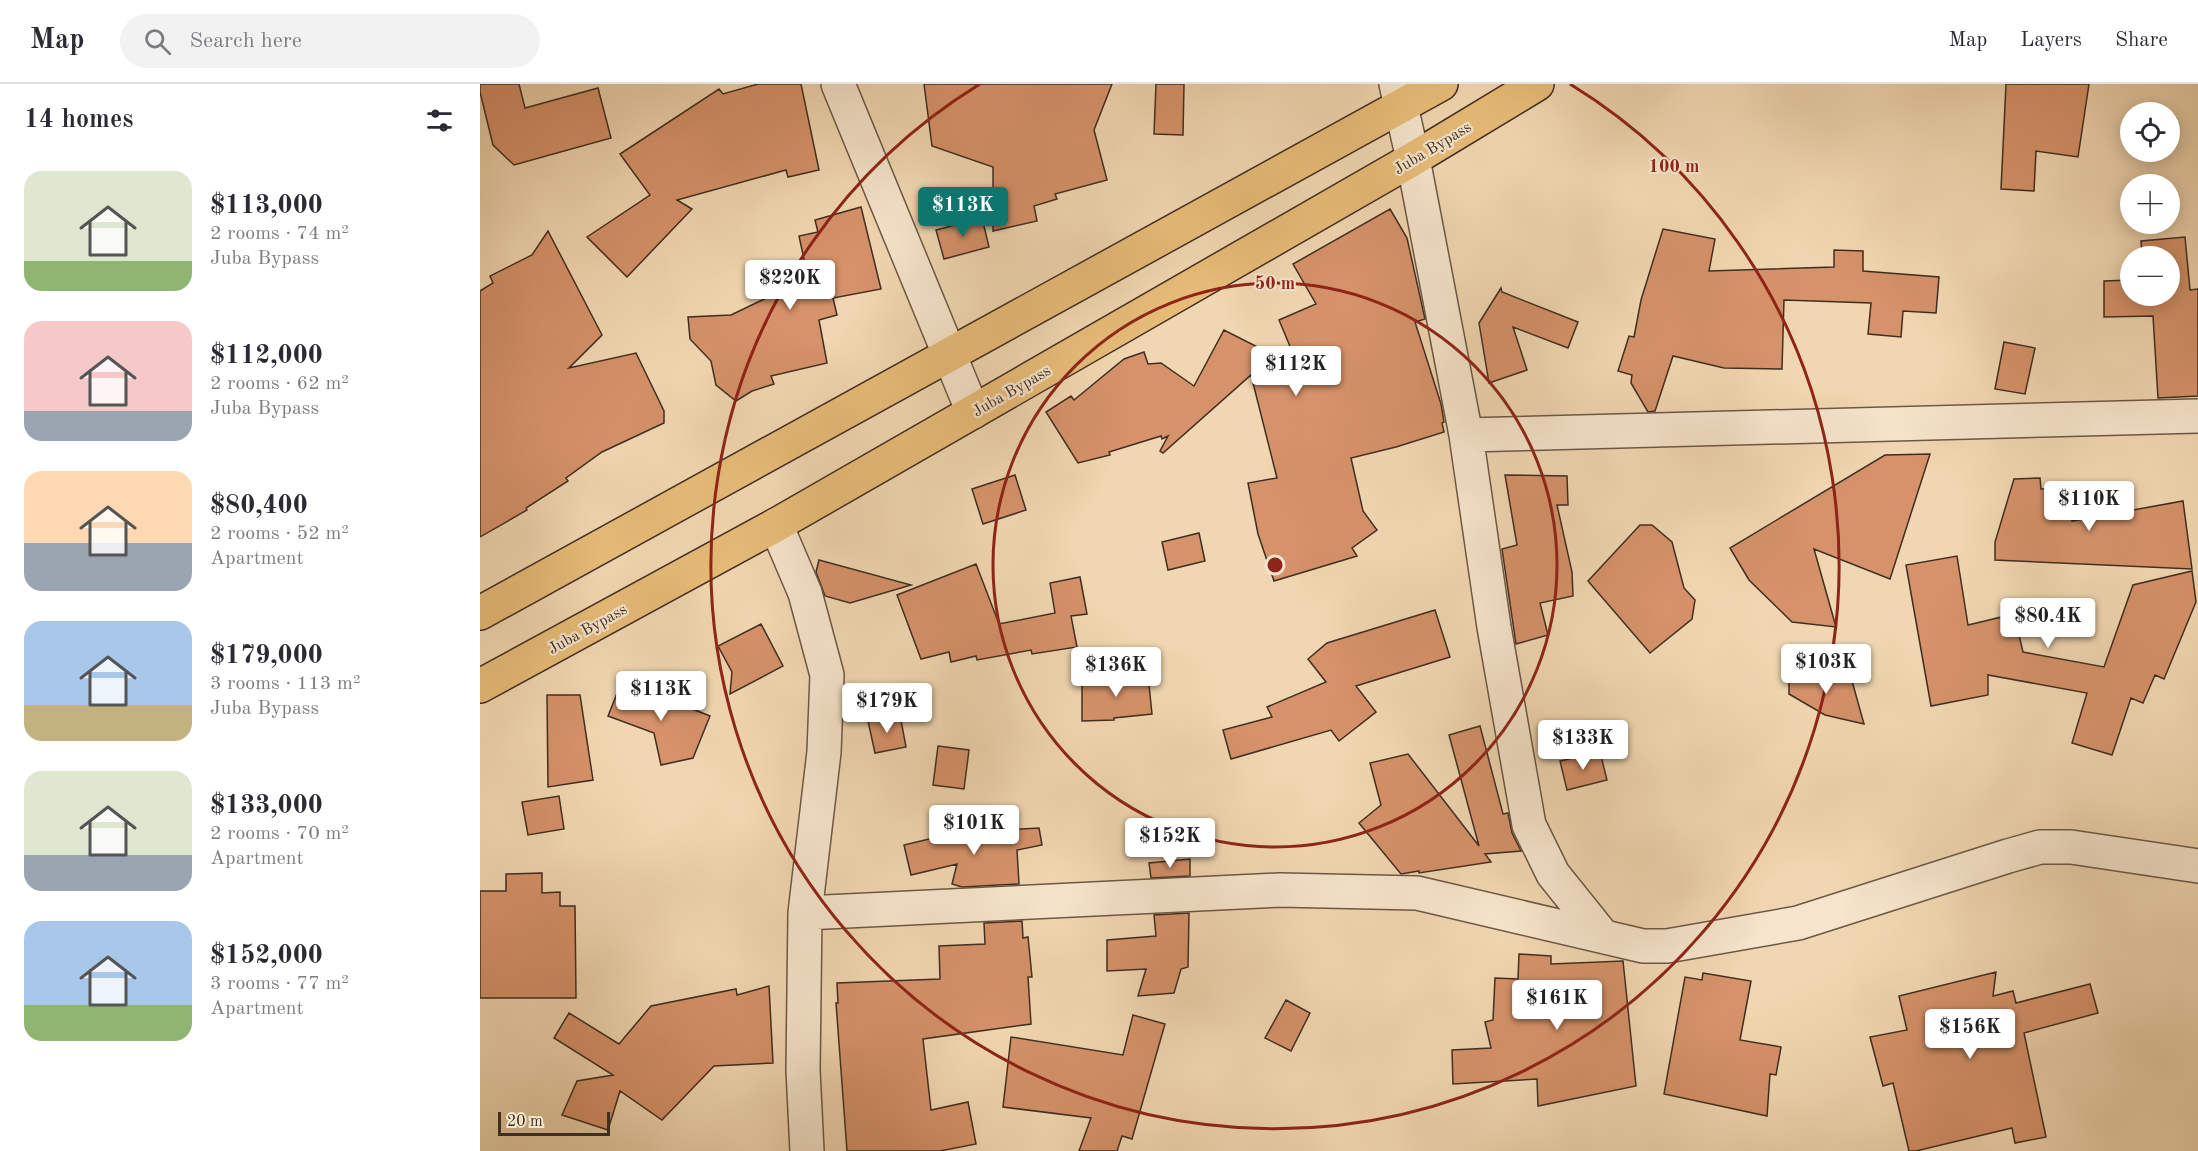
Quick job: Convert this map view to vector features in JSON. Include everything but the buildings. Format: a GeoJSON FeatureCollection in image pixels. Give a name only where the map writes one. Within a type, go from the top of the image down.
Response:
{"type":"FeatureCollection","features":[{"type":"Feature","properties":{"kind":"main road"},"geometry":{"type":"LineString","coordinates":[[480,613],[950,355],[1399,95],[1441,84]]}},
{"type":"Feature","properties":{"kind":"main road","name":"Juba Bypass"},"geometry":{"type":"LineString","coordinates":[[480,686],[776,525],[1413,159],[1537,84]]}},
{"type":"Feature","properties":{"kind":"street"},"geometry":{"type":"LineString","coordinates":[[838,84],[973,412]]}},
{"type":"Feature","properties":{"kind":"street"},"geometry":{"type":"LineString","coordinates":[[1399,95],[1466,435],[1494,627],[1529,825],[1553,874],[1602,935]]}},
{"type":"Feature","properties":{"kind":"street"},"geometry":{"type":"LineString","coordinates":[[1466,435],[2198,416]]}},
{"type":"Feature","properties":{"kind":"street"},"geometry":{"type":"LineString","coordinates":[[776,525],[805,594],[828,675],[824,752],[805,913],[803,1070],[807,1151]]}},
{"type":"Feature","properties":{"kind":"street"},"geometry":{"type":"LineString","coordinates":[[805,913],[1280,890],[1417,893],[1642,946],[1667,946],[1798,923],[1997,859],[2040,848],[2071,847],[2198,866]]}}]}
